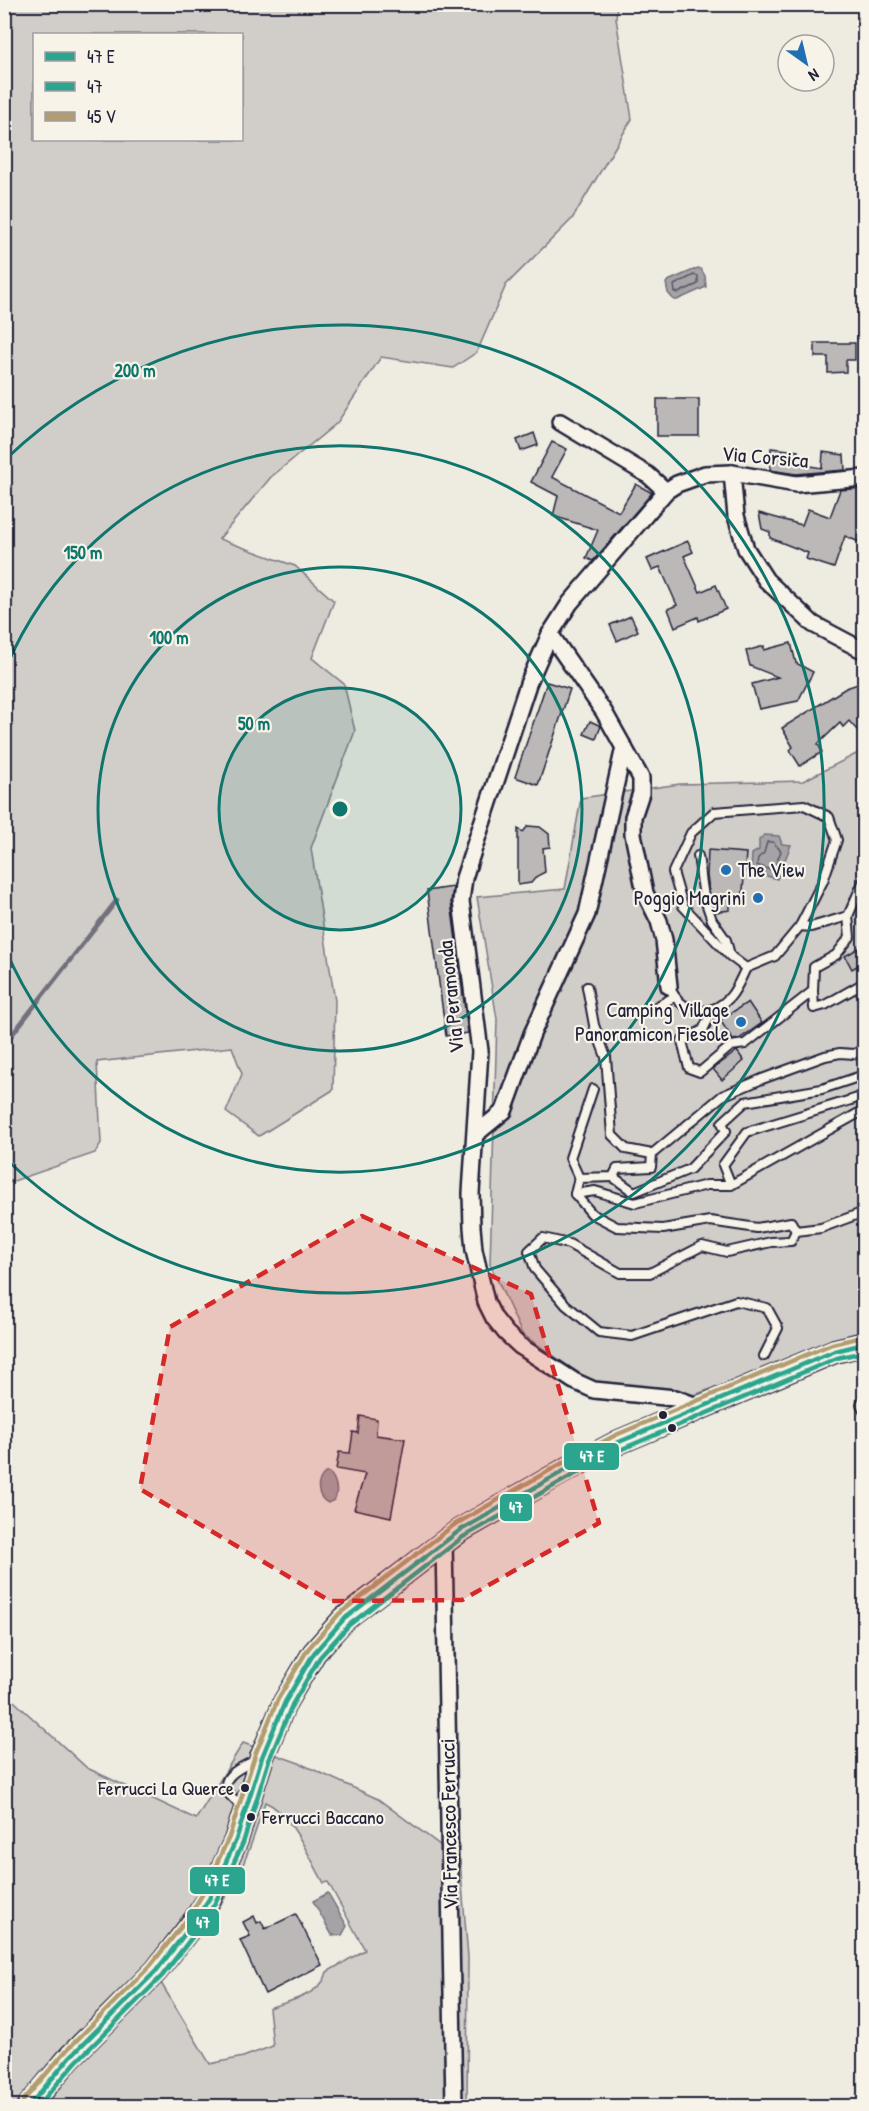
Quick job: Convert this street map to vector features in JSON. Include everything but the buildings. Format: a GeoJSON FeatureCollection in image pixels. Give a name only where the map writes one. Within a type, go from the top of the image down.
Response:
{"type":"FeatureCollection","features":[{"type":"Feature","properties":{"kind":"main road"},"geometry":{"type":"LineString","coordinates":[[29,2106],[70,2057],[156,1971],[209,1899],[224,1869],[262,1757],[285,1702],[305,1666],[321,1644],[364,1602],[444,1541],[485,1515],[604,1450],[835,1351],[864,1344]]}},
{"type":"Feature","properties":{"kind":"street"},"geometry":{"type":"LineString","coordinates":[[560,422],[648,475],[666,491]]}},
{"type":"Feature","properties":{"kind":"street"},"geometry":{"type":"LineString","coordinates":[[732,472],[736,516],[746,549],[766,580],[813,624],[864,651]]}},
{"type":"Feature","properties":{"kind":"street","name":"Via Corsica"},"geometry":{"type":"LineString","coordinates":[[666,491],[677,484],[705,474],[732,472],[796,484],[864,478]]}},
{"type":"Feature","properties":{"kind":"street","name":"Via Peramonda"},"geometry":{"type":"LineString","coordinates":[[666,491],[570,603],[550,634],[528,684],[464,878],[461,890],[480,1051],[471,1193],[474,1250],[486,1302],[494,1318],[506,1333],[520,1346],[553,1368],[594,1390],[675,1398],[702,1408]]}},
{"type":"Feature","properties":{"kind":"street"},"geometry":{"type":"LineString","coordinates":[[550,634],[587,685],[636,768],[642,785],[633,817],[633,834],[645,893],[664,940],[671,992]]}},
{"type":"Feature","properties":{"kind":"street"},"geometry":{"type":"LineString","coordinates":[[476,1134],[504,1111],[532,1034],[587,914],[624,747]]}},
{"type":"Feature","properties":{"kind":"street","name":"Via Francesco Ferrucci"},"geometry":{"type":"LineString","coordinates":[[444,1541],[454,2106]]}},
{"type":"Feature","properties":{"kind":"lane"},"geometry":{"type":"LineString","coordinates":[[746,968],[730,956],[683,906],[673,872],[691,834],[714,812],[804,806],[829,818],[837,840],[823,881],[800,926],[775,956],[746,968],[732,995],[713,1009],[703,1030],[682,1041],[689,1068],[700,1072],[731,1046],[745,1044],[813,991]]}},
{"type":"Feature","properties":{"kind":"lane"},"geometry":{"type":"LineString","coordinates":[[698,856],[704,897],[712,920],[726,940],[730,956]]}},
{"type":"Feature","properties":{"kind":"lane"},"geometry":{"type":"LineString","coordinates":[[864,879],[848,916],[850,937],[836,954],[814,968],[814,1008],[825,1005],[864,983]]}},
{"type":"Feature","properties":{"kind":"lane"},"geometry":{"type":"LineString","coordinates":[[800,926],[811,927],[848,916]]}},
{"type":"Feature","properties":{"kind":"lane"},"geometry":{"type":"LineString","coordinates":[[587,987],[594,1025],[606,1057],[612,1135],[626,1149],[651,1154]]}},
{"type":"Feature","properties":{"kind":"lane"},"geometry":{"type":"LineString","coordinates":[[654,1008],[671,992],[680,1003],[696,1011],[713,1009]]}},
{"type":"Feature","properties":{"kind":"lane"},"geometry":{"type":"LineString","coordinates":[[651,1154],[722,1096],[825,1056],[840,1053],[854,1054],[864,1049]]}},
{"type":"Feature","properties":{"kind":"lane"},"geometry":{"type":"LineString","coordinates":[[579,1178],[613,1177],[634,1192],[690,1170],[726,1131],[722,1123],[745,1102],[822,1089],[864,1075]]}},
{"type":"Feature","properties":{"kind":"lane"},"geometry":{"type":"LineString","coordinates":[[575,1194],[579,1178],[570,1158],[593,1089]]}},
{"type":"Feature","properties":{"kind":"lane"},"geometry":{"type":"LineString","coordinates":[[731,1185],[723,1165],[747,1132],[864,1096]]}},
{"type":"Feature","properties":{"kind":"lane"},"geometry":{"type":"LineString","coordinates":[[575,1194],[596,1191],[635,1203],[707,1185],[731,1185],[864,1110]]}},
{"type":"Feature","properties":{"kind":"lane"},"geometry":{"type":"LineString","coordinates":[[613,1177],[617,1169],[651,1167],[651,1154]]}},
{"type":"Feature","properties":{"kind":"lane"},"geometry":{"type":"LineString","coordinates":[[575,1194],[592,1215],[617,1227],[663,1229],[710,1221],[757,1228],[791,1222],[796,1231]]}},
{"type":"Feature","properties":{"kind":"lane"},"geometry":{"type":"LineString","coordinates":[[796,1231],[821,1228],[864,1212]]}},
{"type":"Feature","properties":{"kind":"lane"},"geometry":{"type":"LineString","coordinates":[[764,1356],[778,1328],[767,1308],[735,1301],[632,1336],[599,1332],[566,1305],[535,1269],[529,1251],[543,1238],[569,1244],[620,1273],[650,1273],[702,1246],[727,1252],[791,1240],[796,1231]]}},
{"type":"Feature","properties":{"kind":"lane"},"geometry":{"type":"LineString","coordinates":[[864,1397],[861,1404],[864,1411]]}},
{"type":"Feature","properties":{"kind":"highlighted area"},"geometry":{"type":"Polygon","coordinates":[[[362,1216],[531,1294],[599,1523],[462,1600],[330,1601],[140,1489],[170,1327],[362,1216]]]}},
{"type":"Feature","properties":{"kind":"shaded area"},"geometry":{"type":"Polygon","coordinates":[[[4,5],[617,5],[616,18],[632,119],[572,219],[506,285],[477,352],[453,368],[381,357],[337,423],[271,477],[219,539],[295,566],[334,601],[312,658],[344,684],[355,731],[311,848],[335,1001],[333,1090],[259,1136],[226,1112],[242,1074],[232,1047],[97,1062],[101,1143],[95,1153],[5,1184],[4,5]]]}},
{"type":"Feature","properties":{"kind":"shaded area"},"geometry":{"type":"Polygon","coordinates":[[[864,750],[864,1338],[837,1345],[694,1395],[593,1383],[522,1334],[490,1264],[497,1019],[477,897],[565,889],[581,798],[680,784],[803,781],[864,750]]]}},
{"type":"Feature","properties":{"kind":"shaded area"},"geometry":{"type":"Polygon","coordinates":[[[4,1692],[87,1768],[196,1819],[243,1743],[299,1763],[378,1799],[460,1860],[468,1957],[467,2106],[5,2106],[4,1692]],[[265,1802],[247,1856],[231,1888],[203,1930],[161,1983],[210,2064],[243,2057],[273,2046],[269,2008],[312,1992],[324,1980],[327,1972],[365,1950],[328,1882],[324,1883],[299,1837],[274,1807],[265,1802]]]}},
{"type":"Feature","properties":{"kind":"water"},"geometry":{"type":"Polygon","coordinates":[[[698,268],[705,276],[706,287],[674,300],[668,293],[666,283],[698,268]]]}},
{"type":"Feature","properties":{"kind":"water"},"geometry":{"type":"Polygon","coordinates":[[[764,835],[779,836],[782,844],[791,845],[777,879],[751,871],[752,854],[759,850],[759,840],[764,835]]]}},
{"type":"Feature","properties":{"kind":"water"},"geometry":{"type":"Polygon","coordinates":[[[325,1473],[331,1475],[336,1490],[336,1497],[328,1503],[321,1497],[319,1489],[320,1481],[325,1473]]]}},
{"type":"Feature","properties":{"kind":"water"},"geometry":{"type":"Polygon","coordinates":[[[328,1893],[347,1926],[342,1935],[332,1935],[313,1901],[328,1893]]]}},
{"type":"Feature","properties":{"kind":"waterway"},"geometry":{"type":"LineString","coordinates":[[4,1045],[117,900]]}},
{"type":"Feature","properties":{"kind":"transit line"},"geometry":{"type":"LineString","coordinates":[[23,2101],[65,2052],[150,1966],[188,1918],[202,1895],[229,1837],[255,1755],[278,1699],[308,1649],[339,1614],[454,1525],[559,1465],[616,1435],[832,1344],[862,1337]]}},
{"type":"Feature","properties":{"kind":"transit line"},"geometry":{"type":"LineString","coordinates":[[29,2106],[70,2057],[156,1971],[209,1899],[236,1840],[262,1757],[285,1702],[314,1653],[344,1619],[459,1531],[562,1472],[619,1442],[835,1351],[864,1344]]}},
{"type":"Feature","properties":{"kind":"transit line","name":"47"},"geometry":{"type":"LineString","coordinates":[[38,2106],[76,2062],[162,1976],[200,1927],[215,1903],[243,1843],[269,1760],[292,1705],[320,1657],[349,1625],[463,1537],[622,1449],[837,1358],[864,1352]]}},
{"type":"Feature","properties":{"kind":"place","name":"The View"},"geometry":{"type":"Point","coordinates":[726,870]}},
{"type":"Feature","properties":{"kind":"place","name":"Poggio Magrini"},"geometry":{"type":"Point","coordinates":[758,898]}},
{"type":"Feature","properties":{"kind":"place","name":"Camping Village Panoramicon Fiesole"},"geometry":{"type":"Point","coordinates":[741,1022]}},
{"type":"Feature","properties":{"kind":"place","name":"Ferrucci La Querce"},"geometry":{"type":"Point","coordinates":[245,1788]}},
{"type":"Feature","properties":{"kind":"place","name":"Ferrucci Baccano"},"geometry":{"type":"Point","coordinates":[251,1817]}}]}
